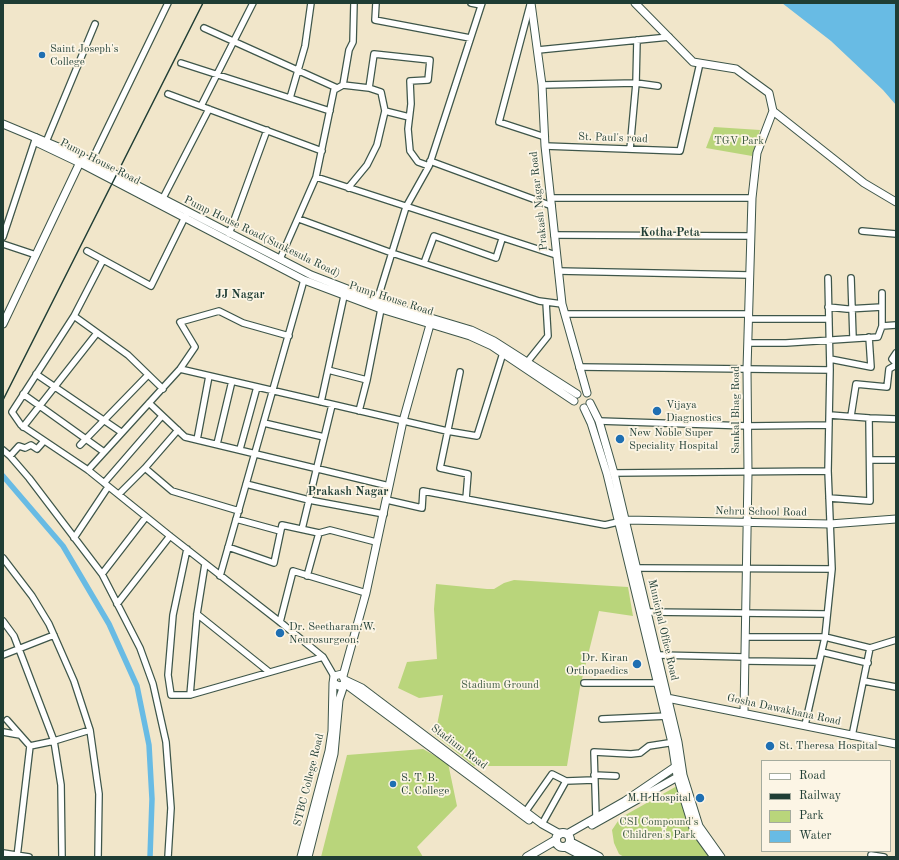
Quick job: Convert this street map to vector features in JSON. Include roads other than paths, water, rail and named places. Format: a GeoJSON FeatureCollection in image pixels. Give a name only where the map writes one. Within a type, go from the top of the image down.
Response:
{"type":"FeatureCollection","features":[{"type":"Feature","properties":{"kind":"main road"},"geometry":{"type":"LineString","coordinates":[[527,857],[563,839]]}},
{"type":"Feature","properties":{"kind":"main road"},"geometry":{"type":"LineString","coordinates":[[538,857],[563,839]]}},
{"type":"Feature","properties":{"kind":"main road"},"geometry":{"type":"LineString","coordinates":[[563,839],[586,857]]}},
{"type":"Feature","properties":{"kind":"main road"},"geometry":{"type":"LineString","coordinates":[[563,839],[599,857]]}},
{"type":"Feature","properties":{"kind":"street"},"geometry":{"type":"LineString","coordinates":[[90,162],[168,3]]}},
{"type":"Feature","properties":{"kind":"street"},"geometry":{"type":"LineString","coordinates":[[201,106],[253,3]]}},
{"type":"Feature","properties":{"kind":"street"},"geometry":{"type":"LineString","coordinates":[[290,98],[305,46],[311,3]]}},
{"type":"Feature","properties":{"kind":"street"},"geometry":{"type":"LineString","coordinates":[[280,259],[299,219],[316,177],[334,90],[340,87],[349,50],[353,42],[354,3]]}},
{"type":"Feature","properties":{"kind":"street"},"geometry":{"type":"LineString","coordinates":[[376,3],[375,20],[470,38]]}},
{"type":"Feature","properties":{"kind":"street"},"geometry":{"type":"LineString","coordinates":[[359,411],[367,380],[381,309],[377,301],[406,207],[429,164],[481,4],[470,3]]}},
{"type":"Feature","properties":{"kind":"street"},"geometry":{"type":"LineString","coordinates":[[531,3],[499,122],[545,137]]}},
{"type":"Feature","properties":{"kind":"street","name":"Prakash Nagar Road"},"geometry":{"type":"LineString","coordinates":[[531,3],[542,85],[545,146],[552,198],[554,235],[562,304],[587,394]]}},
{"type":"Feature","properties":{"kind":"street"},"geometry":{"type":"LineString","coordinates":[[635,3],[693,62],[736,69],[769,93],[773,111],[864,183],[896,202]]}},
{"type":"Feature","properties":{"kind":"street"},"geometry":{"type":"LineString","coordinates":[[46,142],[95,24]]}},
{"type":"Feature","properties":{"kind":"street"},"geometry":{"type":"LineString","coordinates":[[204,28],[298,71],[340,87],[369,88],[381,92],[385,111],[377,145],[367,165],[348,188]]}},
{"type":"Feature","properties":{"kind":"street"},"geometry":{"type":"LineString","coordinates":[[538,50],[669,37]]}},
{"type":"Feature","properties":{"kind":"street"},"geometry":{"type":"LineString","coordinates":[[630,149],[636,83],[637,40]]}},
{"type":"Feature","properties":{"kind":"street"},"geometry":{"type":"LineString","coordinates":[[369,88],[374,54],[430,60],[428,80],[410,81],[408,129],[410,151],[418,162],[429,164],[552,206]]}},
{"type":"Feature","properties":{"kind":"street"},"geometry":{"type":"LineString","coordinates":[[181,63],[330,111]]}},
{"type":"Feature","properties":{"kind":"street","name":"St. Paul's road"},"geometry":{"type":"LineString","coordinates":[[545,146],[680,151],[700,63]]}},
{"type":"Feature","properties":{"kind":"street"},"geometry":{"type":"LineString","coordinates":[[542,85],[636,83],[658,86]]}},
{"type":"Feature","properties":{"kind":"street"},"geometry":{"type":"LineString","coordinates":[[168,94],[322,151]]}},
{"type":"Feature","properties":{"kind":"street"},"geometry":{"type":"LineString","coordinates":[[162,200],[210,109]]}},
{"type":"Feature","properties":{"kind":"street"},"geometry":{"type":"LineString","coordinates":[[385,111],[409,117]]}},
{"type":"Feature","properties":{"kind":"street","name":"Sankal Bhag Road"},"geometry":{"type":"LineString","coordinates":[[744,712],[748,473],[747,369],[750,236],[752,198],[757,153],[773,111]]}},
{"type":"Feature","properties":{"kind":"street","name":"Pump House Road(Sunkesula Road)"},"geometry":{"type":"LineString","coordinates":[[3,124],[35,140],[46,142],[81,160],[90,162],[162,200],[185,216],[228,234],[311,275],[430,321],[471,330],[494,341],[528,361],[576,397]]}},
{"type":"Feature","properties":{"kind":"street","name":"Pump House Road"},"geometry":{"type":"LineString","coordinates":[[3,129],[35,140],[81,160],[304,280],[381,309],[430,321],[470,336],[503,353],[576,397]]}},
{"type":"Feature","properties":{"kind":"street"},"geometry":{"type":"LineString","coordinates":[[228,234],[267,130]]}},
{"type":"Feature","properties":{"kind":"street"},"geometry":{"type":"LineString","coordinates":[[3,236],[35,140]]}},
{"type":"Feature","properties":{"kind":"street"},"geometry":{"type":"LineString","coordinates":[[3,324],[81,160]]}},
{"type":"Feature","properties":{"kind":"street"},"geometry":{"type":"LineString","coordinates":[[316,177],[502,239],[556,255]]}},
{"type":"Feature","properties":{"kind":"street"},"geometry":{"type":"LineString","coordinates":[[552,198],[752,198]]}},
{"type":"Feature","properties":{"kind":"street"},"geometry":{"type":"LineString","coordinates":[[87,251],[151,286],[185,216]]}},
{"type":"Feature","properties":{"kind":"street"},"geometry":{"type":"LineString","coordinates":[[299,219],[392,253],[539,301],[562,304]]}},
{"type":"Feature","properties":{"kind":"street"},"geometry":{"type":"LineString","coordinates":[[862,231],[896,234]]}},
{"type":"Feature","properties":{"kind":"street"},"geometry":{"type":"LineString","coordinates":[[554,235],[750,236]]}},
{"type":"Feature","properties":{"kind":"street"},"geometry":{"type":"LineString","coordinates":[[424,263],[434,236],[496,258],[502,239]]}},
{"type":"Feature","properties":{"kind":"street"},"geometry":{"type":"LineString","coordinates":[[3,244],[36,255]]}},
{"type":"Feature","properties":{"kind":"street"},"geometry":{"type":"LineString","coordinates":[[103,260],[74,316],[12,412],[24,427],[88,470],[323,657],[334,676],[332,679],[333,684],[339,686],[344,681],[338,674],[334,676]]}},
{"type":"Feature","properties":{"kind":"street"},"geometry":{"type":"LineString","coordinates":[[558,270],[749,275]]}},
{"type":"Feature","properties":{"kind":"street"},"geometry":{"type":"LineString","coordinates":[[805,725],[825,637],[832,569],[828,471],[830,359],[828,278]]}},
{"type":"Feature","properties":{"kind":"street"},"geometry":{"type":"LineString","coordinates":[[852,278],[853,338]]}},
{"type":"Feature","properties":{"kind":"street"},"geometry":{"type":"LineString","coordinates":[[220,576],[304,280]]}},
{"type":"Feature","properties":{"kind":"street"},"geometry":{"type":"LineString","coordinates":[[748,343],[878,337],[882,326],[882,293]]}},
{"type":"Feature","properties":{"kind":"street"},"geometry":{"type":"LineString","coordinates":[[321,402],[344,296]]}},
{"type":"Feature","properties":{"kind":"street"},"geometry":{"type":"LineString","coordinates":[[528,361],[548,336],[546,302]]}},
{"type":"Feature","properties":{"kind":"street"},"geometry":{"type":"LineString","coordinates":[[828,307],[882,307]]}},
{"type":"Feature","properties":{"kind":"street"},"geometry":{"type":"LineString","coordinates":[[88,470],[180,369],[194,347],[180,322],[219,311],[243,323],[288,336]]}},
{"type":"Feature","properties":{"kind":"street"},"geometry":{"type":"LineString","coordinates":[[566,314],[829,319]]}},
{"type":"Feature","properties":{"kind":"street"},"geometry":{"type":"LineString","coordinates":[[74,316],[128,355],[162,389]]}},
{"type":"Feature","properties":{"kind":"street","name":"STBC College Road"},"geometry":{"type":"LineString","coordinates":[[308,857],[334,754],[339,700],[366,593],[403,421],[430,321]]}},
{"type":"Feature","properties":{"kind":"street"},"geometry":{"type":"LineString","coordinates":[[882,326],[896,325]]}},
{"type":"Feature","properties":{"kind":"street"},"geometry":{"type":"LineString","coordinates":[[24,427],[97,332]]}},
{"type":"Feature","properties":{"kind":"street"},"geometry":{"type":"LineString","coordinates":[[830,359],[871,367],[869,337]]}},
{"type":"Feature","properties":{"kind":"street"},"geometry":{"type":"LineString","coordinates":[[180,369],[447,431],[477,436],[503,353]]}},
{"type":"Feature","properties":{"kind":"street"},"geometry":{"type":"LineString","coordinates":[[851,416],[856,384],[887,387],[889,369],[896,364],[892,359],[896,353]]}},
{"type":"Feature","properties":{"kind":"street"},"geometry":{"type":"LineString","coordinates":[[579,367],[830,370]]}},
{"type":"Feature","properties":{"kind":"street"},"geometry":{"type":"LineString","coordinates":[[328,370],[367,380]]}},
{"type":"Feature","properties":{"kind":"street"},"geometry":{"type":"LineString","coordinates":[[460,372],[440,468],[468,474],[466,499]]}},
{"type":"Feature","properties":{"kind":"street"},"geometry":{"type":"LineString","coordinates":[[36,374],[121,432]]}},
{"type":"Feature","properties":{"kind":"street"},"geometry":{"type":"LineString","coordinates":[[80,445],[148,375]]}},
{"type":"Feature","properties":{"kind":"street"},"geometry":{"type":"LineString","coordinates":[[197,440],[209,376]]}},
{"type":"Feature","properties":{"kind":"street"},"geometry":{"type":"LineString","coordinates":[[217,444],[232,381]]}},
{"type":"Feature","properties":{"kind":"street"},"geometry":{"type":"LineString","coordinates":[[240,449],[258,387]]}},
{"type":"Feature","properties":{"kind":"street"},"geometry":{"type":"LineString","coordinates":[[582,392],[587,394],[590,398],[587,405],[577,405],[576,397],[582,392]]}},
{"type":"Feature","properties":{"kind":"street"},"geometry":{"type":"LineString","coordinates":[[23,394],[104,452]]}},
{"type":"Feature","properties":{"kind":"street"},"geometry":{"type":"LineString","coordinates":[[149,403],[185,437],[389,486]]}},
{"type":"Feature","properties":{"kind":"street"},"geometry":{"type":"LineString","coordinates":[[302,529],[332,405]]}},
{"type":"Feature","properties":{"kind":"street","name":"Municipal Office Road"},"geometry":{"type":"LineString","coordinates":[[587,405],[599,422],[614,473],[622,521],[657,683],[675,742],[680,775],[694,828],[714,857]]}},
{"type":"Feature","properties":{"kind":"street","name":"Municipal Office Road"},"geometry":{"type":"LineString","coordinates":[[587,405],[591,423],[637,568],[658,655],[667,698],[668,716]]}},
{"type":"Feature","properties":{"kind":"street"},"geometry":{"type":"LineString","coordinates":[[830,415],[896,419]]}},
{"type":"Feature","properties":{"kind":"street"},"geometry":{"type":"LineString","coordinates":[[74,538],[106,485],[162,416]]}},
{"type":"Feature","properties":{"kind":"street"},"geometry":{"type":"LineString","coordinates":[[829,498],[870,501],[869,418]]}},
{"type":"Feature","properties":{"kind":"street"},"geometry":{"type":"LineString","coordinates":[[599,422],[748,426],[829,425]]}},
{"type":"Feature","properties":{"kind":"street"},"geometry":{"type":"LineString","coordinates":[[264,423],[324,437]]}},
{"type":"Feature","properties":{"kind":"street"},"geometry":{"type":"LineString","coordinates":[[118,494],[146,468],[178,430]]}},
{"type":"Feature","properties":{"kind":"street"},"geometry":{"type":"LineString","coordinates":[[10,456],[19,446],[25,448],[31,446],[37,449],[44,440]]}},
{"type":"Feature","properties":{"kind":"street"},"geometry":{"type":"LineString","coordinates":[[3,450],[10,456],[102,574],[140,648],[153,684],[166,742],[171,808],[168,857]]}},
{"type":"Feature","properties":{"kind":"street"},"geometry":{"type":"LineString","coordinates":[[870,460],[896,460]]}},
{"type":"Feature","properties":{"kind":"street"},"geometry":{"type":"LineString","coordinates":[[146,468],[172,491],[239,511]]}},
{"type":"Feature","properties":{"kind":"street"},"geometry":{"type":"LineString","coordinates":[[614,473],[748,473],[828,471]]}},
{"type":"Feature","properties":{"kind":"street"},"geometry":{"type":"LineString","coordinates":[[246,484],[309,500],[384,514]]}},
{"type":"Feature","properties":{"kind":"street"},"geometry":{"type":"LineString","coordinates":[[387,500],[422,508],[423,491],[605,525],[622,521]]}},
{"type":"Feature","properties":{"kind":"street"},"geometry":{"type":"LineString","coordinates":[[102,574],[146,517]]}},
{"type":"Feature","properties":{"kind":"street"},"geometry":{"type":"LineString","coordinates":[[236,519],[280,530]]}},
{"type":"Feature","properties":{"kind":"street","name":"Nehru School Road"},"geometry":{"type":"LineString","coordinates":[[622,521],[830,524],[896,519]]}},
{"type":"Feature","properties":{"kind":"street"},"geometry":{"type":"LineString","coordinates":[[228,547],[274,562],[282,525],[319,533],[330,530],[376,542]]}},
{"type":"Feature","properties":{"kind":"street"},"geometry":{"type":"LineString","coordinates":[[307,576],[319,533]]}},
{"type":"Feature","properties":{"kind":"street"},"geometry":{"type":"LineString","coordinates":[[117,604],[170,536]]}},
{"type":"Feature","properties":{"kind":"street"},"geometry":{"type":"LineString","coordinates":[[187,549],[173,615],[168,675],[171,695],[190,695],[268,671],[323,657]]}},
{"type":"Feature","properties":{"kind":"street"},"geometry":{"type":"LineString","coordinates":[[3,558],[32,596],[54,635],[74,681],[90,730],[99,794],[98,857]]}},
{"type":"Feature","properties":{"kind":"street"},"geometry":{"type":"LineString","coordinates":[[190,695],[197,614],[205,564]]}},
{"type":"Feature","properties":{"kind":"street"},"geometry":{"type":"LineString","coordinates":[[637,568],[746,570],[832,569]]}},
{"type":"Feature","properties":{"kind":"street"},"geometry":{"type":"LineString","coordinates":[[280,622],[294,571],[366,593]]}},
{"type":"Feature","properties":{"kind":"street"},"geometry":{"type":"LineString","coordinates":[[647,612],[827,614]]}},
{"type":"Feature","properties":{"kind":"street"},"geometry":{"type":"LineString","coordinates":[[197,614],[268,671]]}},
{"type":"Feature","properties":{"kind":"street"},"geometry":{"type":"LineString","coordinates":[[3,621],[14,636],[54,741],[61,785],[62,857]]}},
{"type":"Feature","properties":{"kind":"street"},"geometry":{"type":"LineString","coordinates":[[3,655],[54,635]]}},
{"type":"Feature","properties":{"kind":"street"},"geometry":{"type":"LineString","coordinates":[[746,637],[825,637],[870,648],[896,640]]}},
{"type":"Feature","properties":{"kind":"street"},"geometry":{"type":"LineString","coordinates":[[852,736],[870,648]]}},
{"type":"Feature","properties":{"kind":"street"},"geometry":{"type":"LineString","coordinates":[[822,652],[868,663]]}},
{"type":"Feature","properties":{"kind":"street"},"geometry":{"type":"LineString","coordinates":[[658,655],[819,662]]}},
{"type":"Feature","properties":{"kind":"street","name":"Stadium Road"},"geometry":{"type":"LineString","coordinates":[[344,681],[362,688],[563,839]]}},
{"type":"Feature","properties":{"kind":"street","name":"Stadium Road"},"geometry":{"type":"LineString","coordinates":[[344,681],[532,821],[563,839]]}},
{"type":"Feature","properties":{"kind":"street"},"geometry":{"type":"LineString","coordinates":[[864,681],[896,687]]}},
{"type":"Feature","properties":{"kind":"street"},"geometry":{"type":"LineString","coordinates":[[584,683],[657,683]]}},
{"type":"Feature","properties":{"kind":"street","name":"STBC College Road"},"geometry":{"type":"LineString","coordinates":[[301,857],[329,751],[332,732],[333,684]]}},
{"type":"Feature","properties":{"kind":"street","name":"Gosha Dawakhana Road"},"geometry":{"type":"LineString","coordinates":[[667,698],[744,712],[852,736],[896,744]]}},
{"type":"Feature","properties":{"kind":"street"},"geometry":{"type":"LineString","coordinates":[[602,719],[668,716]]}},
{"type":"Feature","properties":{"kind":"street"},"geometry":{"type":"LineString","coordinates":[[7,720],[30,746],[17,856]]}},
{"type":"Feature","properties":{"kind":"street"},"geometry":{"type":"LineString","coordinates":[[30,746],[54,741],[90,730]]}},
{"type":"Feature","properties":{"kind":"street"},"geometry":{"type":"LineString","coordinates":[[3,732],[21,735]]}},
{"type":"Feature","properties":{"kind":"street"},"geometry":{"type":"LineString","coordinates":[[596,817],[594,752],[640,753],[649,746],[675,742]]}},
{"type":"Feature","properties":{"kind":"street"},"geometry":{"type":"LineString","coordinates":[[563,839],[644,792],[679,766]]}},
{"type":"Feature","properties":{"kind":"street"},"geometry":{"type":"LineString","coordinates":[[526,811],[552,774],[566,781],[616,776]]}},
{"type":"Feature","properties":{"kind":"street"},"geometry":{"type":"LineString","coordinates":[[563,839],[596,817],[680,775]]}},
{"type":"Feature","properties":{"kind":"street","name":"Municipal Office Road"},"geometry":{"type":"LineString","coordinates":[[680,775],[699,826],[721,857]]}},
{"type":"Feature","properties":{"kind":"street"},"geometry":{"type":"LineString","coordinates":[[542,824],[566,781]]}},
{"type":"Feature","properties":{"kind":"street"},"geometry":{"type":"LineString","coordinates":[[3,853],[29,857]]}},
{"type":"Feature","properties":{"kind":"street"},"geometry":{"type":"LineString","coordinates":[[871,855],[884,857]]}},
{"type":"Feature","properties":{"kind":"water"},"geometry":{"type":"Polygon","coordinates":[[[782,3],[896,3],[896,105],[883,90],[831,41],[782,3]]]}},
{"type":"Feature","properties":{"kind":"waterway"},"geometry":{"type":"LineString","coordinates":[[3,476],[63,546],[109,624],[137,686],[149,745],[152,799],[150,857]]}},
{"type":"Feature","properties":{"kind":"railway"},"geometry":{"type":"LineString","coordinates":[[3,400],[203,3]]}},
{"type":"Feature","properties":{"kind":"place","name":"Saint Joseph's College"},"geometry":{"type":"Point","coordinates":[42,55]}},
{"type":"Feature","properties":{"kind":"place","name":"Vijaya Diagnostics"},"geometry":{"type":"Point","coordinates":[657,411]}},
{"type":"Feature","properties":{"kind":"place","name":"New Noble Super Speciality Hospital"},"geometry":{"type":"Point","coordinates":[620,439]}},
{"type":"Feature","properties":{"kind":"place","name":"Dr. Seetharam.W, Neurosurgeon,"},"geometry":{"type":"Point","coordinates":[280,633]}},
{"type":"Feature","properties":{"kind":"place","name":"Dr. Kiran Orthopaedics"},"geometry":{"type":"Point","coordinates":[637,664]}},
{"type":"Feature","properties":{"kind":"place","name":"St. Theresa Hospital"},"geometry":{"type":"Point","coordinates":[770,746]}},
{"type":"Feature","properties":{"kind":"place","name":"S. T. B. C. College"},"geometry":{"type":"Point","coordinates":[393,784]}},
{"type":"Feature","properties":{"kind":"place","name":"M.H Hospital"},"geometry":{"type":"Point","coordinates":[700,798]}},
{"type":"Feature","properties":{"kind":"district","name":"Kotha Peta"},"geometry":{"type":"Point","coordinates":[670,233]}},
{"type":"Feature","properties":{"kind":"district","name":"JJ Nagar"},"geometry":{"type":"Point","coordinates":[240,295]}},
{"type":"Feature","properties":{"kind":"district","name":"Prakash Nagar"},"geometry":{"type":"Point","coordinates":[348,492]}},
{"type":"Feature","properties":{"kind":"park label","name":"TGV Park"},"geometry":{"type":"Point","coordinates":[739,141]}},
{"type":"Feature","properties":{"kind":"park label","name":"Stadium Ground"},"geometry":{"type":"Point","coordinates":[500,685]}},
{"type":"Feature","properties":{"kind":"park label","name":"CSI Compound's Children's Park"},"geometry":{"type":"Point","coordinates":[659,828]}}]}
